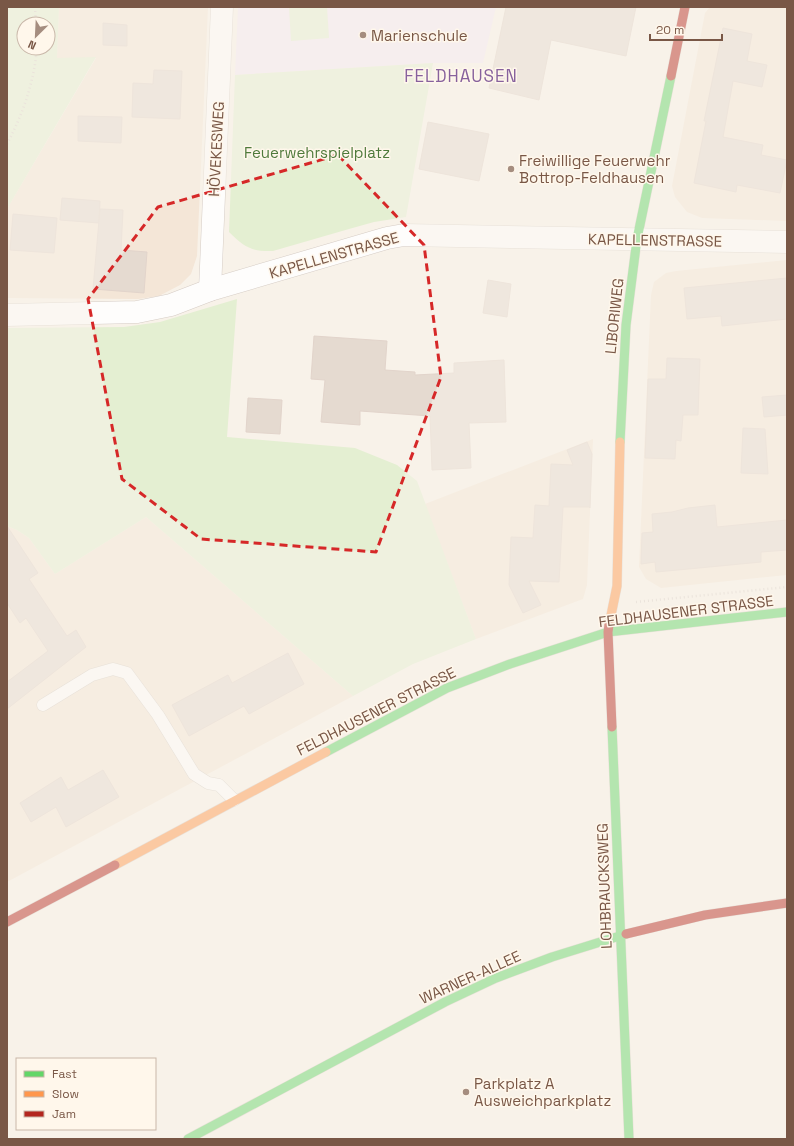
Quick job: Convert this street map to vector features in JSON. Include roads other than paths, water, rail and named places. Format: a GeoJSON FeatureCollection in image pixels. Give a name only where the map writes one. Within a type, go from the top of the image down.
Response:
{"type":"FeatureCollection","features":[{"type":"Feature","properties":{"kind":"street","name":"HÖVEKESWEG"},"geometry":{"type":"LineString","coordinates":[[210,290],[222,7]]}},
{"type":"Feature","properties":{"kind":"street","name":"LIBORIWEG"},"geometry":{"type":"LineString","coordinates":[[608,632],[617,586],[620,440],[626,326],[637,239],[685,7]]}},
{"type":"Feature","properties":{"kind":"street","name":"KAPELLENSTRASSE"},"geometry":{"type":"LineString","coordinates":[[7,315],[137,312],[172,305],[210,290],[387,238],[404,235],[787,242]]}},
{"type":"Feature","properties":{"kind":"street","name":"FELDHAUSENER STRASSE"},"geometry":{"type":"LineString","coordinates":[[7,922],[447,688],[510,664],[608,632],[787,612]]}},
{"type":"Feature","properties":{"kind":"street","name":"LOHBRAUCKSWEG"},"geometry":{"type":"LineString","coordinates":[[608,632],[629,1139]]}},
{"type":"Feature","properties":{"kind":"street","name":"WARNER-ALLEE"},"geometry":{"type":"LineString","coordinates":[[188,1139],[445,1002],[496,978],[552,957],[621,935],[705,915],[787,903]]}},
{"type":"Feature","properties":{"kind":"lane"},"geometry":{"type":"LineString","coordinates":[[43,705],[92,675],[113,669],[127,673],[158,715],[194,774],[208,783],[219,785],[234,800]]}},
{"type":"Feature","properties":{"kind":"place","name":"Marienschule"},"geometry":{"type":"Point","coordinates":[363,35]}},
{"type":"Feature","properties":{"kind":"place","name":"Freiwillige Feuerwehr Bottrop-Feldhausen"},"geometry":{"type":"Point","coordinates":[511,169]}},
{"type":"Feature","properties":{"kind":"place","name":"Parkplatz A Ausweichparkplatz"},"geometry":{"type":"Point","coordinates":[466,1092]}},
{"type":"Feature","properties":{"kind":"district","name":"FELDHAUSEN"},"geometry":{"type":"Point","coordinates":[461,76]}},
{"type":"Feature","properties":{"kind":"park label","name":"Feuerwehrspielplatz"},"geometry":{"type":"Point","coordinates":[317,152]}}]}
